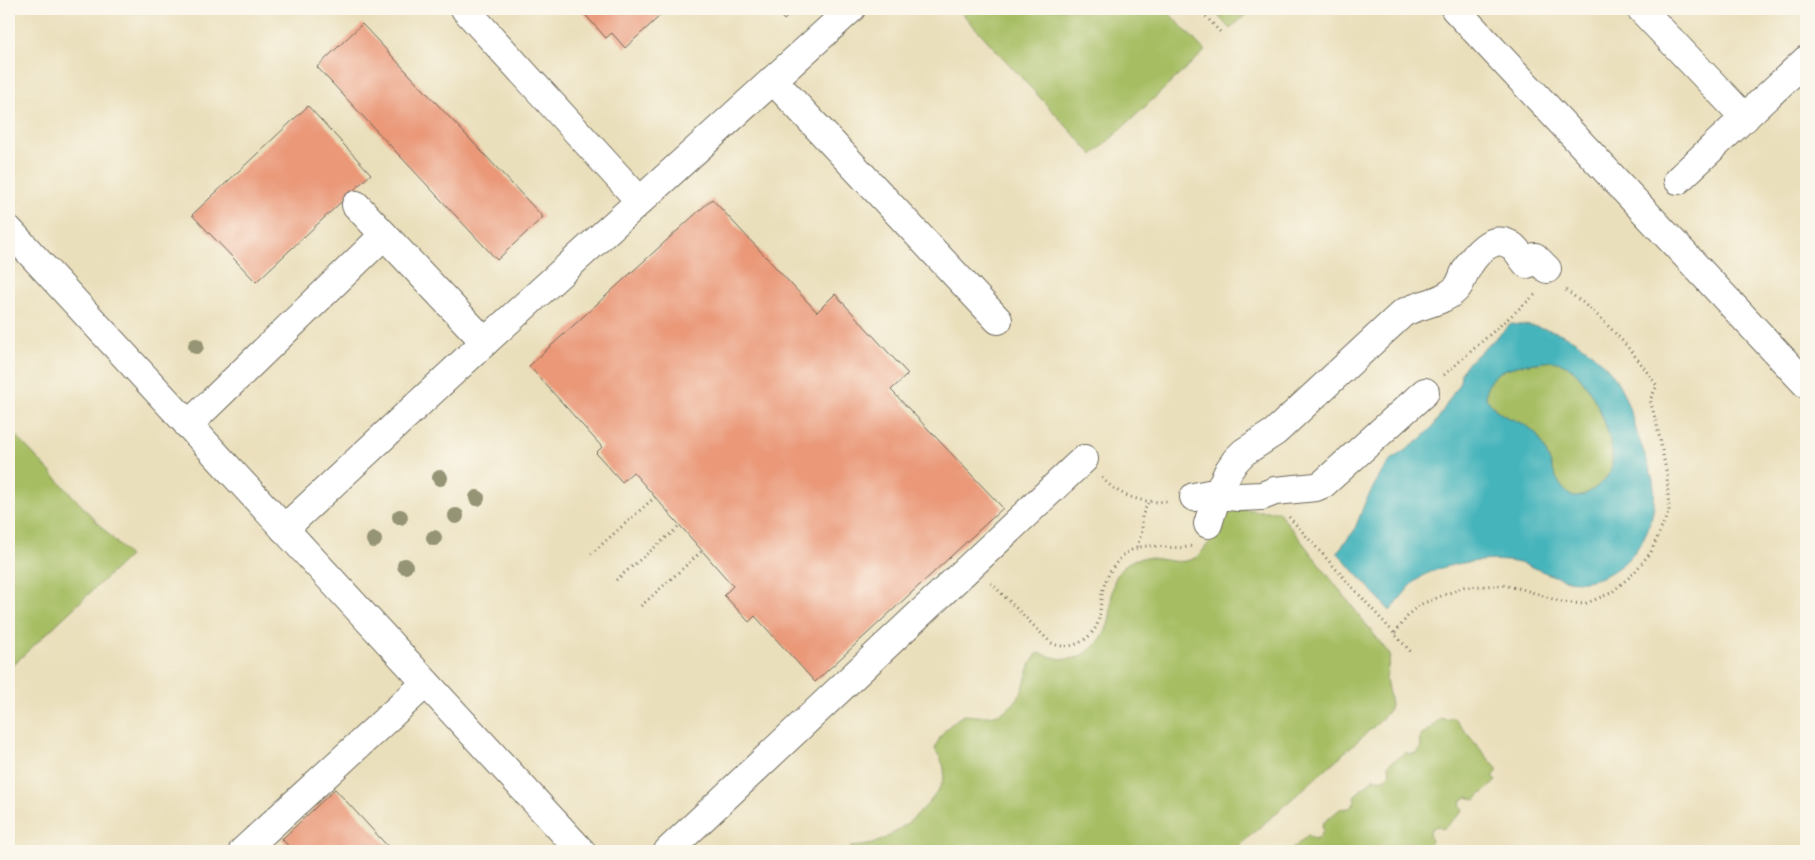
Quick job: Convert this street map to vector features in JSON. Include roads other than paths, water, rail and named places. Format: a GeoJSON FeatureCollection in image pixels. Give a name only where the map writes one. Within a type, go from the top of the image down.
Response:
{"type":"FeatureCollection","features":[{"type":"Feature","properties":{"kind":"street"},"geometry":{"type":"LineString","coordinates":[[465,9],[640,201]]}},
{"type":"Feature","properties":{"kind":"street"},"geometry":{"type":"LineString","coordinates":[[284,529],[318,500],[485,342],[851,9]]}},
{"type":"Feature","properties":{"kind":"street"},"geometry":{"type":"LineString","coordinates":[[1455,9],[1806,384]]}},
{"type":"Feature","properties":{"kind":"street"},"geometry":{"type":"LineString","coordinates":[[1641,9],[1744,118]]}},
{"type":"Feature","properties":{"kind":"street"},"geometry":{"type":"LineString","coordinates":[[1678,180],[1806,60]]}},
{"type":"Feature","properties":{"kind":"street"},"geometry":{"type":"LineString","coordinates":[[773,80],[998,320]]}},
{"type":"Feature","properties":{"kind":"street"},"geometry":{"type":"LineString","coordinates":[[356,205],[485,342]]}},
{"type":"Feature","properties":{"kind":"street"},"geometry":{"type":"LineString","coordinates":[[9,230],[581,851]]}},
{"type":"Feature","properties":{"kind":"street"},"geometry":{"type":"LineString","coordinates":[[188,425],[384,235]]}},
{"type":"Feature","properties":{"kind":"street"},"geometry":{"type":"LineString","coordinates":[[1208,524],[1206,496],[1244,452],[1275,432],[1403,313],[1456,290],[1474,256],[1486,246],[1502,241],[1513,246],[1527,264],[1535,256],[1549,283]]}},
{"type":"Feature","properties":{"kind":"street"},"geometry":{"type":"LineString","coordinates":[[1206,496],[1262,496],[1275,491],[1316,487],[1323,484],[1425,392]]}},
{"type":"Feature","properties":{"kind":"street"},"geometry":{"type":"LineString","coordinates":[[668,851],[1084,459]]}},
{"type":"Feature","properties":{"kind":"street"},"geometry":{"type":"LineString","coordinates":[[244,851],[426,683]]}},
{"type":"Feature","properties":{"kind":"water"},"geometry":{"type":"Polygon","coordinates":[[[1511,324],[1527,325],[1554,331],[1577,342],[1599,359],[1615,378],[1623,393],[1653,480],[1653,512],[1649,527],[1642,542],[1621,566],[1592,580],[1574,581],[1565,579],[1512,562],[1486,561],[1458,564],[1444,567],[1423,576],[1409,588],[1390,611],[1337,552],[1354,531],[1366,500],[1382,472],[1391,460],[1420,440],[1434,425],[1460,382],[1461,373],[1466,365],[1511,324]],[[1551,361],[1509,368],[1499,372],[1492,378],[1487,387],[1486,398],[1499,412],[1525,425],[1535,433],[1544,448],[1558,482],[1570,495],[1578,497],[1598,486],[1609,473],[1612,458],[1611,444],[1601,414],[1586,385],[1569,367],[1551,361]]]}}]}
